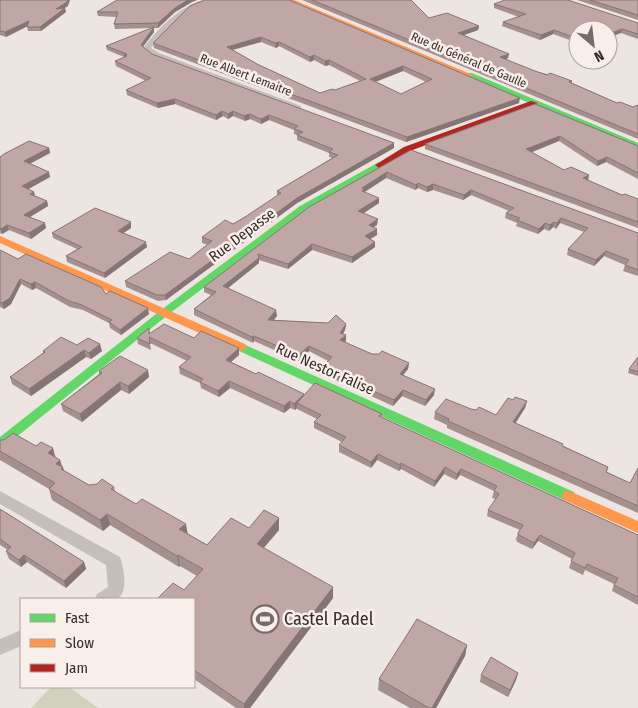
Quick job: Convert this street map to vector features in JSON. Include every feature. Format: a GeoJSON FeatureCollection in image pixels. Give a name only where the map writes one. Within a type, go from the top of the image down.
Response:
{"type":"FeatureCollection","features":[{"type":"Feature","properties":{"kind":"street","name":"Rue Albert Lemaitre"},"geometry":{"type":"LineString","coordinates":[[208,0],[187,8],[157,35],[147,49],[156,55],[308,112]]}},
{"type":"Feature","properties":{"kind":"street","name":"Rue du Général de Gaulle"},"geometry":{"type":"LineString","coordinates":[[290,0],[638,146]]}},
{"type":"Feature","properties":{"kind":"street","name":"Rue Depasse"},"geometry":{"type":"LineString","coordinates":[[0,444],[165,312],[303,208],[403,148],[534,102]]}},
{"type":"Feature","properties":{"kind":"street"},"geometry":{"type":"LineString","coordinates":[[403,148],[426,156]]}},
{"type":"Feature","properties":{"kind":"street","name":"Rue Nestor Falise"},"geometry":{"type":"LineString","coordinates":[[0,239],[638,527]]}},
{"type":"Feature","properties":{"kind":"street"},"geometry":{"type":"LineString","coordinates":[[0,497],[114,562],[116,590],[104,598]]}},
{"type":"Feature","properties":{"kind":"street"},"geometry":{"type":"LineString","coordinates":[[0,647],[20,638]]}},
{"type":"Feature","properties":{"kind":"green space"},"geometry":{"type":"Polygon","coordinates":[[[50,688],[70,688],[98,708],[31,708],[50,688]]]}},
{"type":"Feature","properties":{"kind":"building"},"geometry":{"type":"Polygon","coordinates":[[[0,0],[68,0],[56,9],[65,8],[40,27],[27,27],[29,21],[5,32],[0,31],[0,0]]]}},
{"type":"Feature","properties":{"kind":"building"},"geometry":{"type":"Polygon","coordinates":[[[117,0],[188,0],[175,8],[158,23],[114,24],[118,12],[97,12],[117,0]]]}},
{"type":"Feature","properties":{"kind":"building"},"geometry":{"type":"Polygon","coordinates":[[[205,0],[289,0],[520,98],[407,137],[153,43],[190,6],[205,0]],[[261,37],[227,47],[259,65],[320,93],[366,79],[329,60],[325,61],[314,55],[310,57],[279,42],[275,43],[261,37]],[[403,66],[370,79],[401,94],[432,79],[403,66]]]}},
{"type":"Feature","properties":{"kind":"building"},"geometry":{"type":"Polygon","coordinates":[[[312,0],[411,0],[429,18],[447,13],[479,26],[458,33],[509,54],[500,57],[535,71],[547,75],[550,73],[572,81],[569,82],[617,103],[620,102],[633,107],[638,105],[638,134],[312,0]]]}},
{"type":"Feature","properties":{"kind":"building"},"geometry":{"type":"Polygon","coordinates":[[[505,0],[568,0],[638,23],[638,34],[622,29],[618,30],[618,20],[568,20],[568,35],[554,30],[541,35],[503,22],[526,14],[494,4],[505,0]]]}},
{"type":"Feature","properties":{"kind":"building"},"geometry":{"type":"Polygon","coordinates":[[[590,0],[638,0],[638,15],[590,0]]]}},
{"type":"Feature","properties":{"kind":"building"},"geometry":{"type":"Polygon","coordinates":[[[154,27],[141,45],[152,54],[394,143],[297,198],[165,295],[157,295],[125,281],[170,252],[189,259],[212,241],[202,237],[225,220],[233,224],[281,193],[277,191],[338,155],[329,152],[333,149],[297,135],[303,132],[294,129],[298,126],[269,115],[261,119],[249,114],[244,116],[233,111],[228,114],[222,111],[216,115],[175,99],[157,103],[126,90],[151,78],[115,61],[127,56],[124,55],[127,54],[106,46],[154,27]]]}},
{"type":"Feature","properties":{"kind":"building"},"geometry":{"type":"Polygon","coordinates":[[[535,104],[638,146],[638,173],[607,157],[598,161],[560,136],[526,149],[564,170],[571,167],[589,175],[583,178],[622,195],[625,194],[638,199],[638,222],[425,144],[535,104]]]}},
{"type":"Feature","properties":{"kind":"building"},"geometry":{"type":"Polygon","coordinates":[[[29,141],[49,148],[24,161],[49,172],[22,186],[34,192],[30,194],[47,201],[24,215],[45,223],[29,233],[7,225],[1,229],[0,157],[29,141]]]}},
{"type":"Feature","properties":{"kind":"building"},"geometry":{"type":"Polygon","coordinates":[[[411,150],[638,233],[638,270],[625,265],[629,260],[606,251],[596,260],[568,249],[588,228],[561,218],[557,223],[554,222],[550,225],[545,223],[539,229],[517,220],[520,218],[506,213],[514,208],[471,190],[464,195],[433,184],[427,187],[418,183],[416,185],[387,172],[362,188],[364,189],[362,191],[379,198],[358,211],[378,219],[369,225],[377,229],[365,236],[375,242],[352,257],[312,244],[288,264],[258,254],[259,258],[223,286],[276,310],[268,320],[328,323],[336,315],[346,324],[340,333],[346,335],[340,340],[372,354],[379,354],[382,351],[409,363],[400,374],[435,389],[426,400],[403,390],[394,400],[327,371],[329,369],[323,366],[332,357],[309,346],[299,355],[254,336],[252,337],[194,309],[216,292],[204,287],[309,207],[411,150]]]}},
{"type":"Feature","properties":{"kind":"building"},"geometry":{"type":"Polygon","coordinates":[[[95,208],[131,222],[118,231],[146,242],[104,273],[66,256],[82,247],[52,233],[95,208]]]}},
{"type":"Feature","properties":{"kind":"building"},"geometry":{"type":"Polygon","coordinates":[[[0,250],[18,259],[26,254],[101,287],[106,294],[110,291],[148,308],[120,330],[109,322],[112,320],[82,305],[69,301],[35,282],[31,284],[20,279],[10,298],[2,303],[0,302],[0,250]]]}},
{"type":"Feature","properties":{"kind":"building"},"geometry":{"type":"Polygon","coordinates":[[[164,324],[194,338],[201,331],[239,348],[226,360],[256,374],[258,372],[304,394],[294,404],[290,401],[284,406],[229,381],[218,391],[200,382],[203,379],[179,367],[191,357],[149,337],[150,344],[137,338],[149,328],[149,334],[164,324]]]}},
{"type":"Feature","properties":{"kind":"building"},"geometry":{"type":"Polygon","coordinates":[[[61,337],[77,345],[88,338],[100,344],[89,353],[84,350],[29,389],[10,377],[45,352],[43,351],[61,337]]]}},
{"type":"Feature","properties":{"kind":"building"},"geometry":{"type":"Polygon","coordinates":[[[120,356],[148,370],[128,386],[120,382],[80,414],[61,404],[102,373],[99,371],[120,356]]]}},
{"type":"Feature","properties":{"kind":"building"},"geometry":{"type":"Polygon","coordinates":[[[638,357],[638,372],[629,369],[638,357]]]}},
{"type":"Feature","properties":{"kind":"building"},"geometry":{"type":"Polygon","coordinates":[[[315,383],[382,414],[379,416],[638,535],[638,597],[614,585],[618,578],[587,564],[585,568],[571,561],[575,553],[540,535],[534,543],[519,535],[518,533],[523,525],[488,510],[499,494],[494,491],[497,486],[461,469],[457,474],[445,467],[435,481],[401,463],[400,465],[378,454],[371,462],[339,445],[346,437],[314,422],[321,415],[297,403],[315,383]]]}},
{"type":"Feature","properties":{"kind":"building"},"geometry":{"type":"Polygon","coordinates":[[[515,397],[527,401],[513,422],[563,444],[562,446],[608,467],[606,472],[630,483],[638,468],[638,506],[448,421],[449,419],[435,412],[446,399],[471,409],[476,410],[479,407],[496,415],[508,398],[513,400],[515,397]]]}},
{"type":"Feature","properties":{"kind":"building"},"geometry":{"type":"Polygon","coordinates":[[[13,433],[36,446],[41,442],[53,448],[48,453],[60,460],[56,464],[63,467],[61,469],[89,485],[97,484],[102,479],[114,487],[111,489],[136,504],[142,499],[186,524],[179,529],[207,545],[231,518],[249,528],[264,510],[279,518],[257,544],[333,587],[244,704],[195,671],[195,598],[158,598],[173,583],[184,590],[203,569],[177,556],[107,514],[100,520],[49,489],[55,483],[0,451],[0,440],[4,440],[13,433]]]}},
{"type":"Feature","properties":{"kind":"building"},"geometry":{"type":"Polygon","coordinates":[[[0,509],[84,562],[64,581],[24,555],[19,560],[6,551],[11,547],[0,539],[0,509]]]}},
{"type":"Feature","properties":{"kind":"building"},"geometry":{"type":"Polygon","coordinates":[[[417,619],[467,645],[432,708],[379,679],[417,619]]]}},
{"type":"Feature","properties":{"kind":"building"},"geometry":{"type":"Polygon","coordinates":[[[491,657],[518,673],[510,690],[481,675],[491,657]]]}},
{"type":"Feature","properties":{"kind":"traffic: fast"},"geometry":{"type":"LineString","coordinates":[[469,75],[638,146]]}},
{"type":"Feature","properties":{"kind":"traffic: fast"},"geometry":{"type":"LineString","coordinates":[[0,444],[165,312],[303,208],[379,165]]}},
{"type":"Feature","properties":{"kind":"traffic: fast"},"geometry":{"type":"LineString","coordinates":[[241,347],[569,496]]}},
{"type":"Feature","properties":{"kind":"traffic: slow"},"geometry":{"type":"LineString","coordinates":[[289,0],[469,75]]}},
{"type":"Feature","properties":{"kind":"traffic: slow"},"geometry":{"type":"LineString","coordinates":[[0,239],[241,347]]}},
{"type":"Feature","properties":{"kind":"traffic: slow"},"geometry":{"type":"LineString","coordinates":[[569,496],[638,527]]}},
{"type":"Feature","properties":{"kind":"traffic: jam"},"geometry":{"type":"LineString","coordinates":[[379,165],[407,149],[534,103]]}},
{"type":"Feature","properties":{"kind":"place","name":"Castel Padel"},"geometry":{"type":"Point","coordinates":[265,619]}}]}
